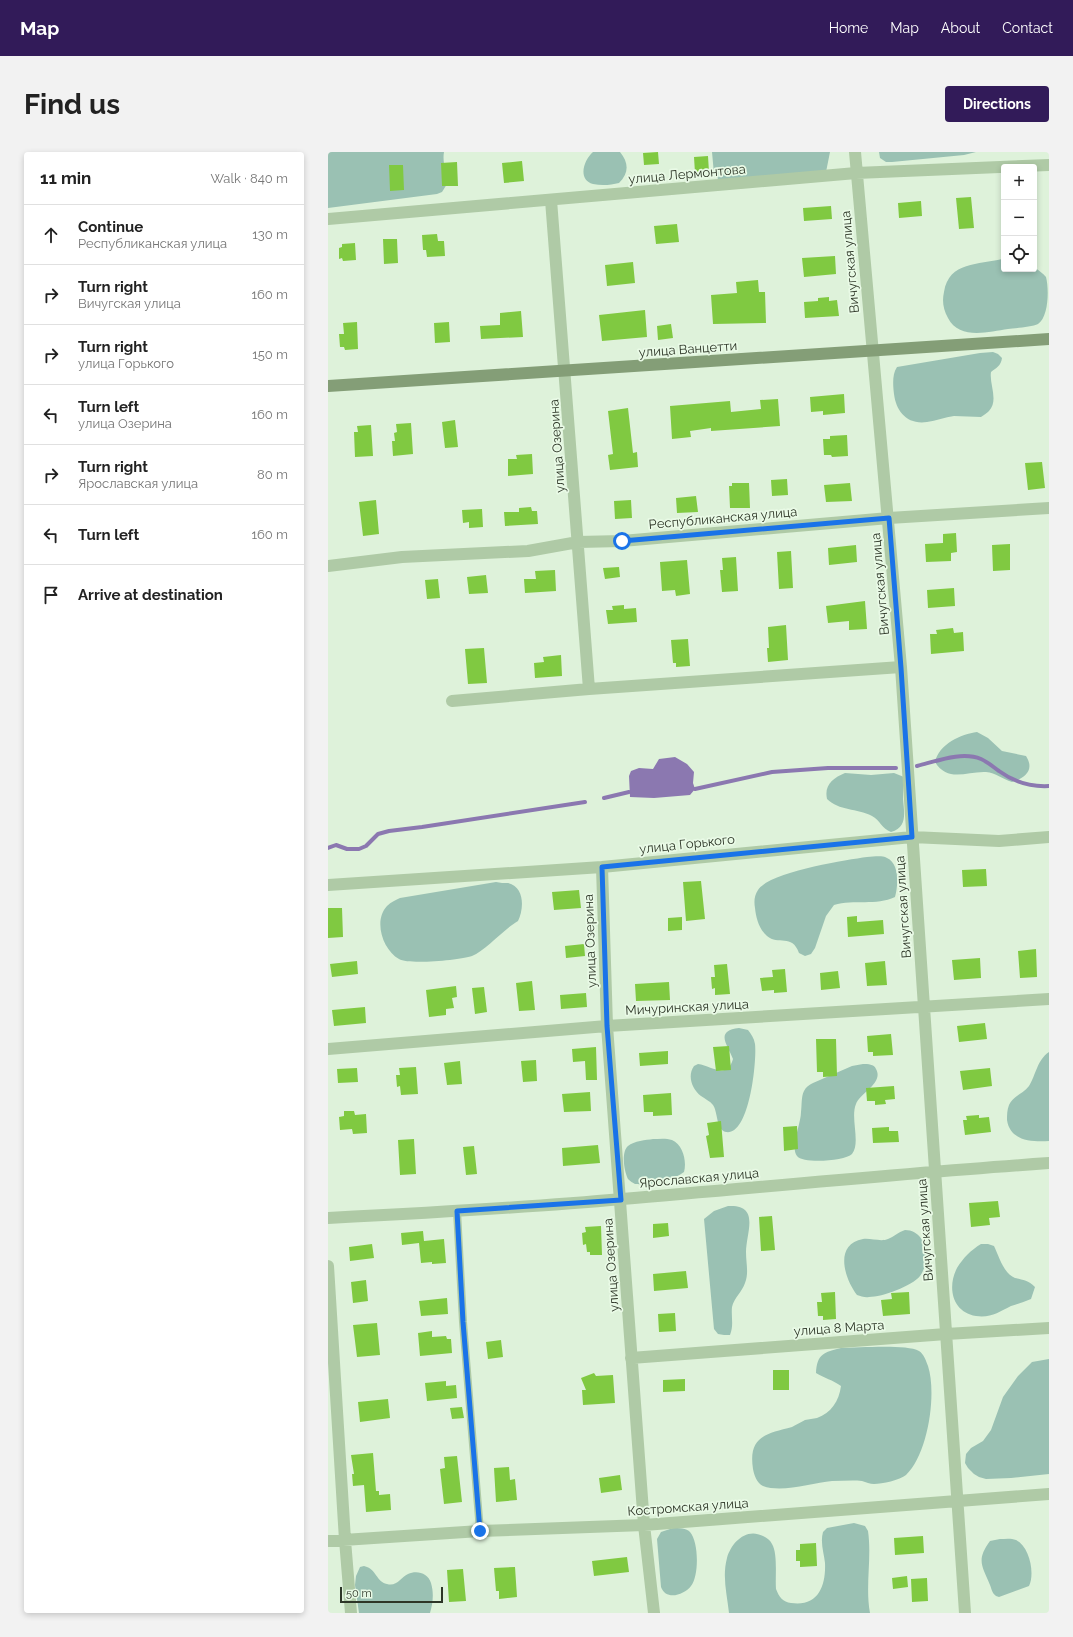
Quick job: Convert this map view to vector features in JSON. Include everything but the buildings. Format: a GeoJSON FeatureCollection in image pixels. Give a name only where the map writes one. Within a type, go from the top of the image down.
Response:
{"type":"FeatureCollection","features":[{"type":"Feature","properties":{"kind":"street","name":"Вичугская улица"},"geometry":{"type":"LineString","coordinates":[[855,152],[872,351],[889,518],[901,668],[956,1501],[965,1613]]}},
{"type":"Feature","properties":{"kind":"street","name":"улица Лермонтова"},"geometry":{"type":"LineString","coordinates":[[328,219],[856,173],[1049,165]]}},
{"type":"Feature","properties":{"kind":"street","name":"улица Озерина"},"geometry":{"type":"LineString","coordinates":[[551,200],[589,689]]}},
{"type":"Feature","properties":{"kind":"street","name":"улица Ванцетти"},"geometry":{"type":"LineString","coordinates":[[328,386],[1049,340]]}},
{"type":"Feature","properties":{"kind":"street","name":"Республиканская улица"},"geometry":{"type":"LineString","coordinates":[[328,566],[402,557],[528,551],[578,542],[622,541],[889,518],[1049,508]]}},
{"type":"Feature","properties":{"kind":"street"},"geometry":{"type":"LineString","coordinates":[[452,701],[589,689],[901,668]]}},
{"type":"Feature","properties":{"kind":"street","name":"улица Горького"},"geometry":{"type":"LineString","coordinates":[[328,885],[602,867],[912,837],[998,841],[1049,837]]}},
{"type":"Feature","properties":{"kind":"street","name":"улица Озерина"},"geometry":{"type":"LineString","coordinates":[[602,867],[607,1026],[644,1525],[654,1613]]}},
{"type":"Feature","properties":{"kind":"street","name":"Мичуринская улица"},"geometry":{"type":"LineString","coordinates":[[328,1049],[607,1026],[1049,999]]}},
{"type":"Feature","properties":{"kind":"street","name":"Ярославская улица"},"geometry":{"type":"LineString","coordinates":[[328,1218],[621,1200],[935,1171],[1049,1163]]}},
{"type":"Feature","properties":{"kind":"street"},"geometry":{"type":"LineString","coordinates":[[328,1266],[351,1613]]}},
{"type":"Feature","properties":{"kind":"street","name":"улица 8 Марта"},"geometry":{"type":"LineString","coordinates":[[631,1358],[946,1334],[1049,1328]]}},
{"type":"Feature","properties":{"kind":"street","name":"Костромская улица"},"geometry":{"type":"LineString","coordinates":[[328,1541],[480,1531],[644,1525],[1049,1494]]}},
{"type":"Feature","properties":{"kind":"lane"},"geometry":{"type":"LineString","coordinates":[[457,1211],[463,1322],[480,1531]]}},
{"type":"Feature","properties":{"kind":"shaded area"},"geometry":{"type":"Polygon","coordinates":[[[328,152],[444,152],[447,184],[442,192],[437,194],[328,208],[328,152]]]}},
{"type":"Feature","properties":{"kind":"shaded area"},"geometry":{"type":"Polygon","coordinates":[[[593,152],[620,152],[625,160],[627,168],[625,175],[619,183],[596,185],[588,182],[585,178],[584,169],[587,160],[593,152]]]}},
{"type":"Feature","properties":{"kind":"shaded area"},"geometry":{"type":"Polygon","coordinates":[[[712,152],[830,152],[826,172],[719,180],[714,174],[712,152]]]}},
{"type":"Feature","properties":{"kind":"shaded area"},"geometry":{"type":"Polygon","coordinates":[[[879,152],[976,152],[964,155],[886,162],[880,158],[879,152]]]}},
{"type":"Feature","properties":{"kind":"shaded area"},"geometry":{"type":"Polygon","coordinates":[[[1001,259],[1001,272],[1037,272],[1037,269],[1042,273],[1046,277],[1048,288],[1046,309],[1042,320],[1038,324],[1032,326],[983,333],[967,332],[953,325],[946,315],[943,302],[943,295],[947,282],[958,270],[975,264],[1001,259]]]}},
{"type":"Feature","properties":{"kind":"shaded area"},"geometry":{"type":"Polygon","coordinates":[[[993,352],[1002,358],[999,365],[991,372],[994,397],[992,407],[981,417],[954,416],[920,422],[908,419],[897,406],[893,387],[895,370],[897,367],[993,352]]]}},
{"type":"Feature","properties":{"kind":"shaded area"},"geometry":{"type":"Polygon","coordinates":[[[977,732],[988,738],[1002,751],[1026,756],[1029,761],[1029,769],[1025,776],[1012,782],[986,772],[952,774],[940,768],[935,762],[937,756],[946,745],[964,735],[977,732]]]}},
{"type":"Feature","properties":{"kind":"shaded area"},"geometry":{"type":"Polygon","coordinates":[[[675,757],[687,764],[694,772],[693,783],[695,789],[690,795],[654,798],[630,797],[629,776],[631,771],[639,768],[653,769],[659,759],[675,757]]]}},
{"type":"Feature","properties":{"kind":"shaded area"},"geometry":{"type":"Polygon","coordinates":[[[845,773],[871,775],[894,773],[904,777],[904,818],[900,827],[891,832],[888,831],[872,816],[866,813],[837,806],[827,799],[826,794],[830,783],[845,773]]]}},
{"type":"Feature","properties":{"kind":"shaded area"},"geometry":{"type":"Polygon","coordinates":[[[867,857],[885,857],[894,865],[897,876],[895,897],[888,900],[873,902],[849,902],[834,905],[826,916],[815,948],[811,954],[805,956],[799,953],[793,943],[789,941],[771,939],[762,930],[755,912],[754,901],[758,890],[765,884],[792,872],[867,857]]]}},
{"type":"Feature","properties":{"kind":"shaded area"},"geometry":{"type":"Polygon","coordinates":[[[496,882],[508,883],[514,885],[518,889],[522,899],[520,916],[518,921],[477,953],[472,956],[457,959],[413,962],[399,959],[388,949],[384,942],[380,927],[383,912],[392,902],[400,898],[496,882]]]}},
{"type":"Feature","properties":{"kind":"shaded area"},"geometry":{"type":"Polygon","coordinates":[[[739,1028],[748,1030],[755,1042],[755,1065],[750,1095],[741,1122],[734,1130],[726,1132],[720,1128],[713,1105],[695,1090],[691,1074],[694,1066],[698,1064],[718,1070],[727,1069],[733,1059],[726,1044],[725,1035],[731,1030],[739,1028]]]}},
{"type":"Feature","properties":{"kind":"shaded area"},"geometry":{"type":"Polygon","coordinates":[[[1049,1052],[1049,1141],[1023,1139],[1012,1132],[1009,1127],[1007,1120],[1008,1107],[1013,1099],[1029,1086],[1039,1063],[1049,1052]]]}},
{"type":"Feature","properties":{"kind":"shaded area"},"geometry":{"type":"Polygon","coordinates":[[[863,1064],[874,1066],[878,1074],[874,1083],[858,1100],[854,1110],[856,1144],[852,1154],[833,1160],[824,1161],[807,1160],[797,1156],[795,1152],[795,1141],[801,1117],[802,1096],[806,1088],[813,1083],[852,1066],[863,1064]]]}},
{"type":"Feature","properties":{"kind":"shaded area"},"geometry":{"type":"Polygon","coordinates":[[[653,1139],[670,1139],[676,1142],[683,1154],[685,1163],[684,1172],[674,1178],[661,1182],[635,1184],[628,1179],[625,1171],[624,1153],[628,1146],[633,1143],[653,1139]]]}},
{"type":"Feature","properties":{"kind":"shaded area"},"geometry":{"type":"Polygon","coordinates":[[[728,1206],[738,1207],[745,1210],[748,1215],[749,1229],[746,1252],[746,1279],[744,1286],[734,1301],[732,1307],[732,1324],[730,1335],[724,1335],[718,1334],[714,1329],[704,1219],[714,1211],[728,1206]]]}},
{"type":"Feature","properties":{"kind":"shaded area"},"geometry":{"type":"Polygon","coordinates":[[[905,1230],[912,1231],[918,1235],[925,1247],[925,1262],[920,1276],[910,1284],[889,1293],[875,1297],[863,1297],[857,1295],[848,1280],[844,1262],[848,1247],[854,1242],[863,1239],[885,1240],[905,1230]]]}},
{"type":"Feature","properties":{"kind":"shaded area"},"geometry":{"type":"Polygon","coordinates":[[[981,1244],[994,1246],[1004,1268],[1011,1276],[1028,1282],[1035,1287],[1031,1299],[1011,1306],[995,1314],[986,1316],[968,1314],[957,1304],[952,1290],[954,1275],[957,1268],[965,1258],[981,1244]]]}},
{"type":"Feature","properties":{"kind":"shaded area"},"geometry":{"type":"Polygon","coordinates":[[[841,1348],[904,1348],[919,1351],[924,1356],[931,1378],[931,1407],[925,1439],[914,1465],[903,1477],[882,1483],[872,1484],[862,1481],[832,1481],[788,1488],[771,1488],[763,1486],[756,1479],[753,1469],[752,1458],[756,1443],[761,1438],[774,1432],[792,1427],[805,1420],[822,1416],[834,1406],[841,1386],[816,1373],[818,1362],[822,1355],[841,1348]]]}},
{"type":"Feature","properties":{"kind":"shaded area"},"geometry":{"type":"Polygon","coordinates":[[[1049,1359],[1049,1474],[986,1479],[974,1474],[965,1463],[966,1454],[971,1448],[983,1441],[991,1430],[1003,1397],[1018,1376],[1032,1362],[1049,1359]]]}},
{"type":"Feature","properties":{"kind":"shaded area"},"geometry":{"type":"Polygon","coordinates":[[[854,1523],[865,1526],[868,1531],[868,1593],[870,1613],[729,1613],[725,1586],[727,1558],[732,1547],[740,1538],[745,1535],[757,1534],[767,1538],[774,1548],[776,1589],[780,1597],[786,1602],[791,1603],[808,1602],[818,1593],[824,1580],[825,1563],[822,1544],[823,1532],[827,1528],[854,1523]]]}},
{"type":"Feature","properties":{"kind":"shaded area"},"geometry":{"type":"Polygon","coordinates":[[[673,1528],[685,1529],[690,1532],[695,1543],[697,1567],[694,1581],[691,1586],[680,1594],[671,1595],[663,1591],[661,1587],[657,1539],[661,1532],[673,1528]]]}},
{"type":"Feature","properties":{"kind":"shaded area"},"geometry":{"type":"Polygon","coordinates":[[[1014,1539],[1021,1543],[1025,1548],[1030,1561],[1031,1581],[1029,1586],[999,1597],[992,1591],[983,1568],[982,1558],[983,1553],[990,1541],[1014,1539]]]}},
{"type":"Feature","properties":{"kind":"shaded area"},"geometry":{"type":"Polygon","coordinates":[[[364,1566],[372,1570],[383,1583],[390,1585],[396,1583],[405,1575],[411,1573],[418,1572],[425,1575],[430,1580],[433,1590],[430,1613],[359,1613],[355,1585],[356,1576],[360,1567],[364,1566]]]}},
{"type":"Feature","properties":{"kind":"waterway"},"geometry":{"type":"LineString","coordinates":[[917,766],[958,756],[974,757],[984,760],[1005,775],[1017,781],[1029,785],[1049,786]]}},
{"type":"Feature","properties":{"kind":"waterway"},"geometry":{"type":"LineString","coordinates":[[695,789],[772,772],[828,768],[896,768]]}},
{"type":"Feature","properties":{"kind":"waterway"},"geometry":{"type":"LineString","coordinates":[[604,798],[629,792]]}},
{"type":"Feature","properties":{"kind":"waterway"},"geometry":{"type":"LineString","coordinates":[[328,848],[336,845],[347,849],[359,849],[366,846],[378,834],[389,831],[585,802]]}},
{"type":"Feature","properties":{"kind":"route"},"geometry":{"type":"LineString","coordinates":[[480,1531],[463,1322],[457,1211],[621,1200],[607,1026],[602,867],[912,837],[889,518],[622,541]]}}]}
